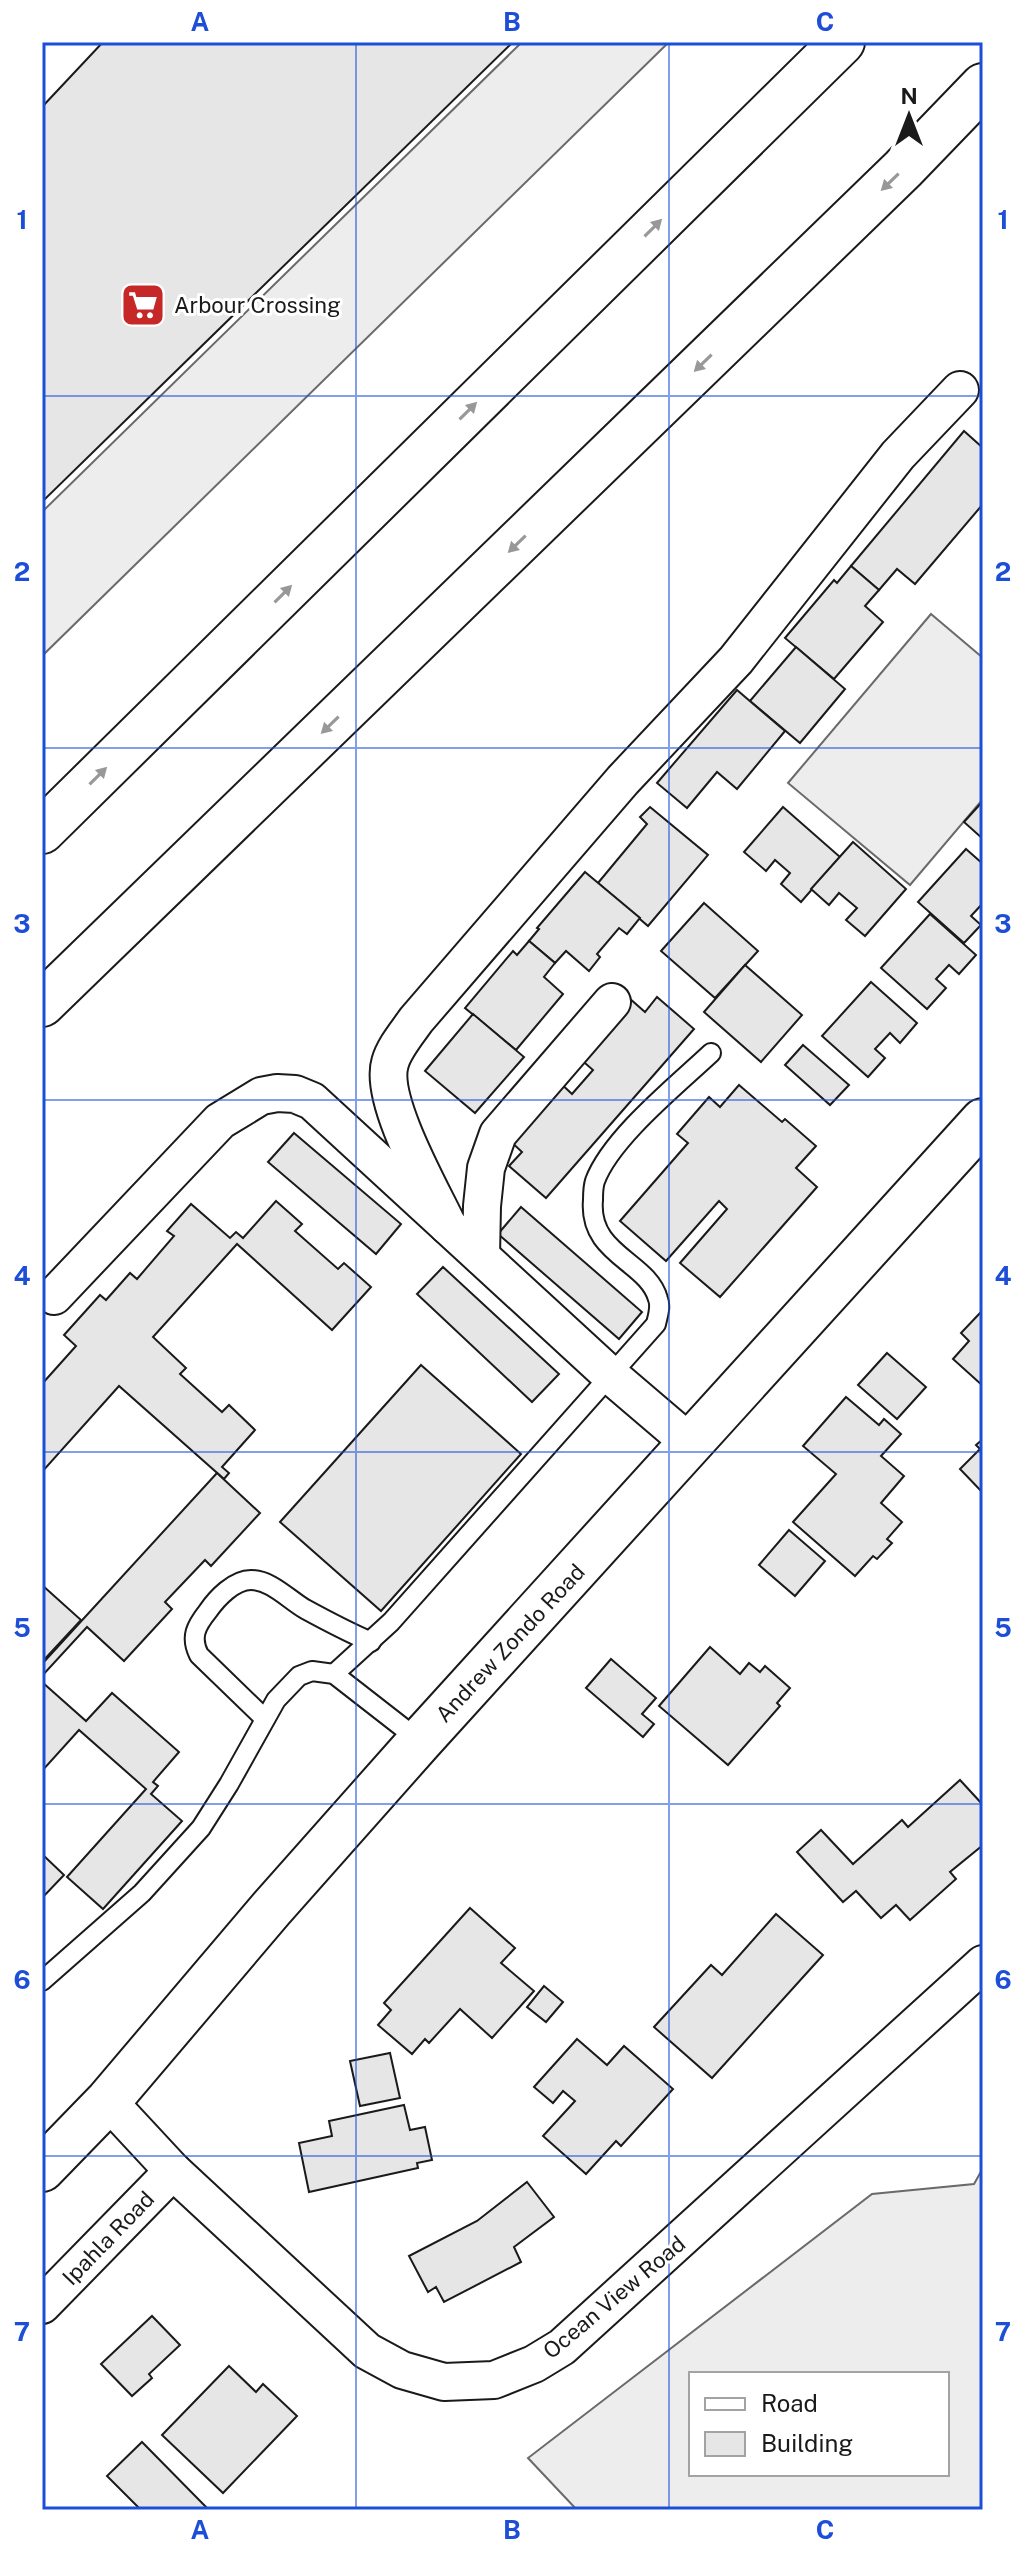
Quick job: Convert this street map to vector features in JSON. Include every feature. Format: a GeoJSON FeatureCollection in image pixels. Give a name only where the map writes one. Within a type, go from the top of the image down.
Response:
{"type":"FeatureCollection","features":[{"type":"Feature","properties":{"kind":"main road"},"geometry":{"type":"LineString","coordinates":[[42,831],[842,42]]}},
{"type":"Feature","properties":{"kind":"main road"},"geometry":{"type":"LineString","coordinates":[[42,1004],[903,169],[983,86]]}},
{"type":"Feature","properties":{"kind":"main road","name":"Andrew Zondo Road"},"geometry":{"type":"LineString","coordinates":[[42,2169],[108,2101],[271,1909],[420,1741],[983,1121]]}},
{"type":"Feature","properties":{"kind":"street"},"geometry":{"type":"LineString","coordinates":[[448,1226],[397,1116],[387,1075],[390,1060],[416,1020],[623,780],[736,660],[898,455],[960,390]]}},
{"type":"Feature","properties":{"kind":"street"},"geometry":{"type":"LineString","coordinates":[[481,1256],[486,1168],[498,1134],[612,1002]]}},
{"type":"Feature","properties":{"kind":"street"},"geometry":{"type":"LineString","coordinates":[[54,1296],[220,1121],[261,1096],[295,1094],[312,1101],[609,1374],[691,1444]]}},
{"type":"Feature","properties":{"kind":"street","name":"Ocean View Road"},"geometry":{"type":"LineString","coordinates":[[108,2101],[173,2171],[367,2351],[402,2370],[444,2382],[494,2380],[534,2364],[562,2347],[983,1964]]}},
{"type":"Feature","properties":{"kind":"street","name":"Ipahla Road"},"geometry":{"type":"LineString","coordinates":[[42,2305],[173,2171]]}},
{"type":"Feature","properties":{"kind":"lane"},"geometry":{"type":"LineString","coordinates":[[334,1674],[371,1642],[454,1552],[656,1324],[658,1298],[652,1285],[611,1248],[596,1226],[592,1208],[594,1183],[608,1158],[636,1125],[711,1053]]}},
{"type":"Feature","properties":{"kind":"lane"},"geometry":{"type":"LineString","coordinates":[[265,1719],[199,1655],[195,1647],[195,1628],[211,1606],[233,1585],[251,1580],[272,1587],[333,1624],[371,1642]]}},
{"type":"Feature","properties":{"kind":"lane"},"geometry":{"type":"LineString","coordinates":[[42,1981],[142,1893],[201,1828],[276,1700],[299,1676],[312,1671],[334,1674],[420,1741]]}},
{"type":"Feature","properties":{"kind":"shaded area"},"geometry":{"type":"Polygon","coordinates":[[[522,42],[669,42],[42,656],[42,512],[522,42]]]}},
{"type":"Feature","properties":{"kind":"shaded area"},"geometry":{"type":"Polygon","coordinates":[[[931,614],[983,658],[983,799],[910,885],[788,783],[931,614]]]}},
{"type":"Feature","properties":{"kind":"shaded area"},"geometry":{"type":"Polygon","coordinates":[[[983,2168],[983,2510],[577,2510],[528,2458],[872,2194],[974,2184],[983,2168]]]}},
{"type":"Feature","properties":{"kind":"building","name":"Arbour Crossing"},"geometry":{"type":"Polygon","coordinates":[[[103,42],[513,42],[42,502],[42,107],[103,42]]]}},
{"type":"Feature","properties":{"kind":"building"},"geometry":{"type":"Polygon","coordinates":[[[964,431],[983,448],[983,504],[915,584],[897,569],[879,590],[851,566],[964,431]]]}},
{"type":"Feature","properties":{"kind":"building"},"geometry":{"type":"Polygon","coordinates":[[[851,566],[879,590],[865,606],[883,622],[834,679],[785,638],[834,580],[837,583],[851,566]]]}},
{"type":"Feature","properties":{"kind":"building"},"geometry":{"type":"Polygon","coordinates":[[[796,647],[845,689],[800,743],[750,701],[796,647]]]}},
{"type":"Feature","properties":{"kind":"building"},"geometry":{"type":"Polygon","coordinates":[[[737,690],[785,731],[737,789],[717,772],[687,808],[657,783],[737,690]]]}},
{"type":"Feature","properties":{"kind":"building"},"geometry":{"type":"Polygon","coordinates":[[[983,801],[983,839],[964,822],[983,801]]]}},
{"type":"Feature","properties":{"kind":"building"},"geometry":{"type":"Polygon","coordinates":[[[650,807],[708,855],[648,926],[598,883],[647,824],[640,817],[650,807]]]}},
{"type":"Feature","properties":{"kind":"building"},"geometry":{"type":"Polygon","coordinates":[[[783,807],[840,857],[801,902],[781,884],[790,873],[775,860],[766,871],[744,852],[783,807]]]}},
{"type":"Feature","properties":{"kind":"building"},"geometry":{"type":"Polygon","coordinates":[[[853,842],[906,889],[865,936],[846,920],[857,908],[839,893],[829,905],[811,889],[853,842]]]}},
{"type":"Feature","properties":{"kind":"building"},"geometry":{"type":"Polygon","coordinates":[[[966,849],[983,864],[983,903],[971,916],[981,925],[964,943],[918,902],[966,849]]]}},
{"type":"Feature","properties":{"kind":"building"},"geometry":{"type":"Polygon","coordinates":[[[585,872],[640,918],[627,934],[619,928],[597,954],[600,957],[589,971],[566,951],[555,963],[529,941],[585,872]]]}},
{"type":"Feature","properties":{"kind":"building"},"geometry":{"type":"Polygon","coordinates":[[[704,903],[758,951],[715,998],[661,951],[704,903]]]}},
{"type":"Feature","properties":{"kind":"building"},"geometry":{"type":"Polygon","coordinates":[[[930,914],[976,955],[959,974],[949,965],[936,979],[946,988],[927,1009],[881,968],[930,914]]]}},
{"type":"Feature","properties":{"kind":"building"},"geometry":{"type":"Polygon","coordinates":[[[529,941],[555,963],[544,977],[563,994],[516,1050],[465,1008],[513,951],[517,955],[529,941]]]}},
{"type":"Feature","properties":{"kind":"building"},"geometry":{"type":"Polygon","coordinates":[[[745,965],[802,1015],[761,1062],[704,1012],[745,965]]]}},
{"type":"Feature","properties":{"kind":"building"},"geometry":{"type":"Polygon","coordinates":[[[871,982],[917,1023],[900,1043],[890,1033],[875,1049],[885,1058],[868,1077],[822,1036],[871,982]]]}},
{"type":"Feature","properties":{"kind":"building"},"geometry":{"type":"Polygon","coordinates":[[[657,997],[694,1029],[546,1198],[509,1166],[522,1152],[507,1138],[557,1080],[572,1094],[593,1070],[578,1057],[629,998],[645,1012],[657,997]]]}},
{"type":"Feature","properties":{"kind":"building"},"geometry":{"type":"Polygon","coordinates":[[[473,1014],[524,1057],[475,1113],[425,1071],[473,1014]]]}},
{"type":"Feature","properties":{"kind":"building"},"geometry":{"type":"Polygon","coordinates":[[[803,1045],[849,1085],[830,1105],[785,1065],[803,1045]]]}},
{"type":"Feature","properties":{"kind":"building"},"geometry":{"type":"Polygon","coordinates":[[[739,1085],[816,1146],[796,1168],[817,1187],[720,1297],[680,1263],[727,1209],[719,1201],[666,1261],[620,1221],[688,1143],[677,1134],[709,1097],[720,1107],[739,1085]]]}},
{"type":"Feature","properties":{"kind":"building"},"geometry":{"type":"Polygon","coordinates":[[[294,1133],[401,1224],[376,1254],[268,1162],[294,1133]]]}},
{"type":"Feature","properties":{"kind":"building"},"geometry":{"type":"Polygon","coordinates":[[[276,1201],[302,1224],[295,1231],[338,1269],[344,1263],[371,1287],[332,1330],[237,1244],[153,1337],[186,1368],[180,1374],[222,1412],[229,1405],[255,1430],[222,1467],[229,1473],[224,1479],[119,1386],[42,1472],[42,1384],[76,1346],[64,1335],[100,1295],[106,1300],[130,1273],[137,1279],[174,1236],[167,1231],[191,1204],[230,1238],[236,1232],[243,1238],[276,1201]]]}},
{"type":"Feature","properties":{"kind":"building"},"geometry":{"type":"Polygon","coordinates":[[[521,1207],[642,1312],[619,1339],[498,1234],[521,1207]]]}},
{"type":"Feature","properties":{"kind":"building"},"geometry":{"type":"Polygon","coordinates":[[[443,1267],[559,1374],[532,1402],[417,1294],[443,1267]]]}},
{"type":"Feature","properties":{"kind":"building"},"geometry":{"type":"Polygon","coordinates":[[[981,1312],[983,1386],[953,1359],[969,1341],[961,1333],[981,1312]]]}},
{"type":"Feature","properties":{"kind":"building"},"geometry":{"type":"Polygon","coordinates":[[[887,1353],[926,1387],[897,1419],[858,1385],[887,1353]]]}},
{"type":"Feature","properties":{"kind":"building"},"geometry":{"type":"Polygon","coordinates":[[[421,1365],[521,1454],[381,1611],[280,1522],[421,1365]]]}},
{"type":"Feature","properties":{"kind":"building"},"geometry":{"type":"Polygon","coordinates":[[[846,1397],[879,1425],[884,1419],[901,1434],[881,1456],[904,1476],[881,1503],[902,1522],[887,1539],[892,1543],[877,1559],[873,1556],[855,1576],[793,1522],[836,1474],[803,1446],[846,1397]]]}},
{"type":"Feature","properties":{"kind":"building"},"geometry":{"type":"Polygon","coordinates":[[[983,1439],[983,1493],[960,1469],[980,1449],[976,1445],[983,1439]]]}},
{"type":"Feature","properties":{"kind":"building"},"geometry":{"type":"Polygon","coordinates":[[[217,1473],[260,1513],[211,1566],[205,1560],[165,1602],[172,1609],[124,1661],[87,1627],[42,1676],[42,1664],[217,1473]]]}},
{"type":"Feature","properties":{"kind":"building"},"geometry":{"type":"Polygon","coordinates":[[[789,1530],[825,1561],[795,1596],[759,1565],[789,1530]]]}},
{"type":"Feature","properties":{"kind":"building"},"geometry":{"type":"Polygon","coordinates":[[[42,1585],[81,1620],[42,1662],[42,1585]]]}},
{"type":"Feature","properties":{"kind":"building"},"geometry":{"type":"Polygon","coordinates":[[[710,1647],[740,1674],[749,1663],[760,1672],[765,1666],[790,1688],[777,1703],[780,1706],[728,1765],[659,1706],[710,1647]]]}},
{"type":"Feature","properties":{"kind":"building"},"geometry":{"type":"Polygon","coordinates":[[[611,1659],[656,1698],[642,1714],[654,1724],[643,1737],[586,1688],[611,1659]]]}},
{"type":"Feature","properties":{"kind":"building"},"geometry":{"type":"Polygon","coordinates":[[[42,1682],[86,1721],[112,1693],[179,1752],[153,1782],[158,1786],[151,1794],[182,1821],[103,1909],[67,1877],[146,1789],[79,1730],[42,1771],[42,1682]]]}},
{"type":"Feature","properties":{"kind":"building"},"geometry":{"type":"Polygon","coordinates":[[[960,1780],[983,1805],[983,1845],[950,1872],[956,1879],[910,1920],[896,1905],[881,1918],[856,1891],[843,1902],[797,1852],[821,1830],[853,1864],[902,1820],[908,1827],[960,1780]]]}},
{"type":"Feature","properties":{"kind":"building"},"geometry":{"type":"Polygon","coordinates":[[[42,1854],[64,1875],[42,1898],[42,1854]]]}},
{"type":"Feature","properties":{"kind":"building"},"geometry":{"type":"Polygon","coordinates":[[[470,1908],[515,1948],[501,1963],[534,1991],[492,2038],[460,2009],[429,2043],[425,2039],[412,2054],[378,2025],[391,2010],[384,2003],[470,1908]]]}},
{"type":"Feature","properties":{"kind":"building"},"geometry":{"type":"Polygon","coordinates":[[[776,1914],[823,1955],[712,2078],[654,2027],[711,1965],[722,1975],[776,1914]]]}},
{"type":"Feature","properties":{"kind":"building"},"geometry":{"type":"Polygon","coordinates":[[[544,1986],[563,2002],[546,2022],[527,2007],[544,1986]]]}},
{"type":"Feature","properties":{"kind":"building"},"geometry":{"type":"Polygon","coordinates":[[[577,2039],[607,2065],[624,2046],[673,2089],[621,2146],[616,2141],[586,2174],[543,2136],[575,2101],[563,2091],[553,2103],[534,2087],[577,2039]]]}},
{"type":"Feature","properties":{"kind":"building"},"geometry":{"type":"Polygon","coordinates":[[[390,2053],[400,2098],[360,2106],[350,2061],[390,2053]]]}},
{"type":"Feature","properties":{"kind":"building"},"geometry":{"type":"Polygon","coordinates":[[[404,2105],[410,2130],[425,2127],[432,2160],[417,2163],[418,2168],[309,2192],[299,2143],[332,2136],[329,2121],[404,2105]]]}},
{"type":"Feature","properties":{"kind":"building"},"geometry":{"type":"Polygon","coordinates":[[[527,2182],[554,2217],[514,2247],[521,2262],[444,2302],[436,2287],[428,2292],[409,2256],[477,2221],[527,2182]]]}},
{"type":"Feature","properties":{"kind":"building"},"geometry":{"type":"Polygon","coordinates":[[[152,2316],[180,2345],[149,2374],[152,2378],[132,2396],[101,2364],[152,2316]]]}},
{"type":"Feature","properties":{"kind":"building"},"geometry":{"type":"Polygon","coordinates":[[[229,2366],[256,2392],[263,2384],[297,2416],[223,2493],[162,2435],[229,2366]]]}},
{"type":"Feature","properties":{"kind":"building"},"geometry":{"type":"Polygon","coordinates":[[[142,2442],[209,2510],[141,2510],[107,2476],[142,2442]]]}},
{"type":"Feature","properties":{"kind":"place","name":"Arbour Crossing"},"geometry":{"type":"Point","coordinates":[143,305]}}]}
